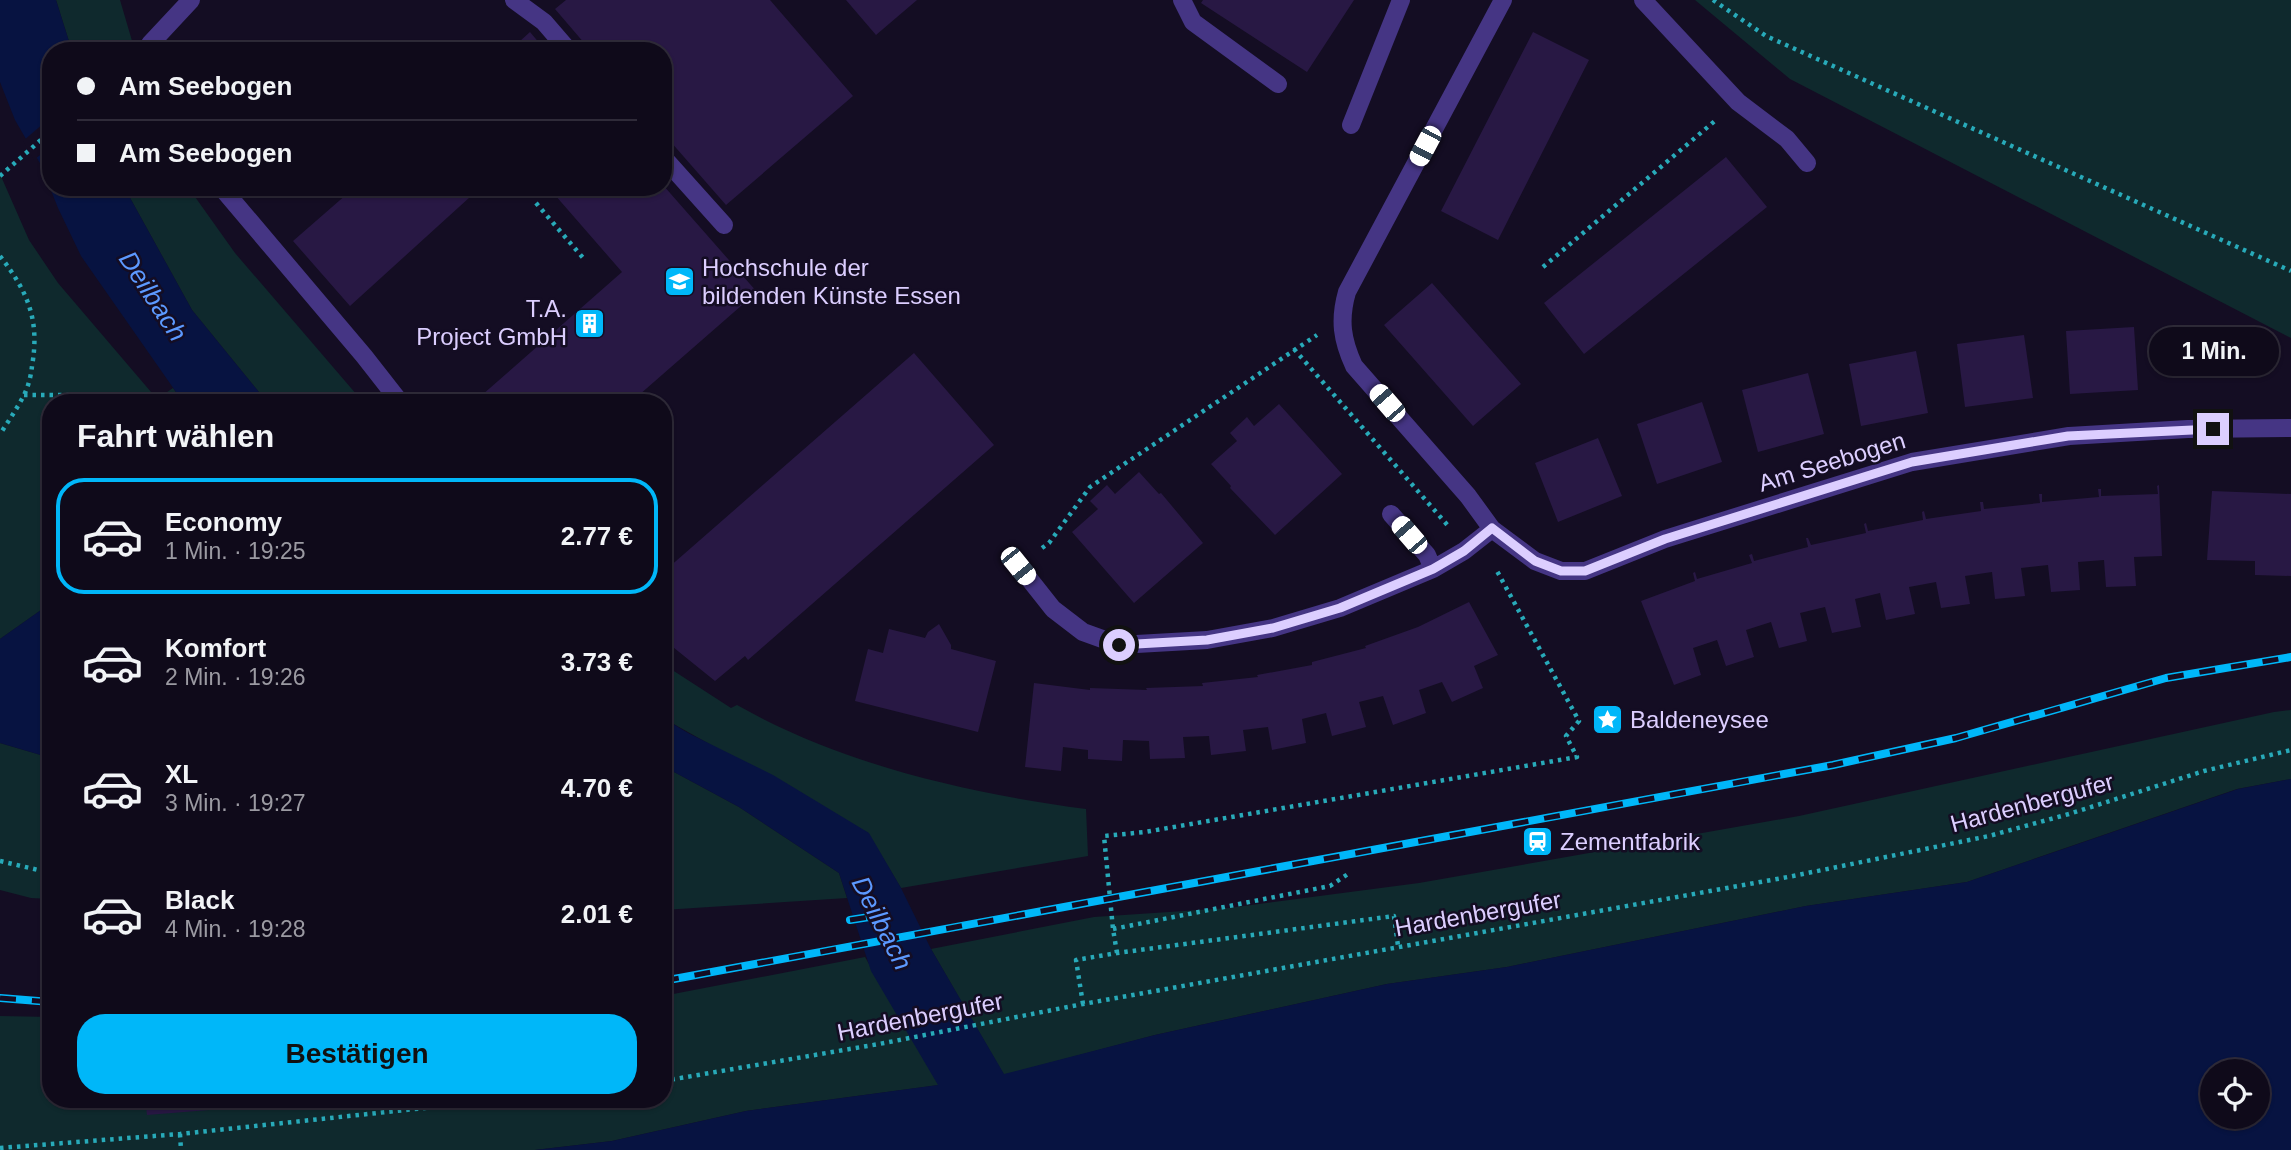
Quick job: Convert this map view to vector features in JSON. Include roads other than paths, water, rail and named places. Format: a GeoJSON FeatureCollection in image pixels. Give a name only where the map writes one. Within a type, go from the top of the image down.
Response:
{"type":"FeatureCollection","features":[{"type":"Feature","properties":{"kind":"street"},"geometry":{"type":"LineString","coordinates":[[155,42],[191,0]]}},
{"type":"Feature","properties":{"kind":"street"},"geometry":{"type":"LineString","coordinates":[[514,0],[544,22],[561,42]]}},
{"type":"Feature","properties":{"kind":"street"},"geometry":{"type":"LineString","coordinates":[[1182,0],[1193,22],[1278,84]]}},
{"type":"Feature","properties":{"kind":"street"},"geometry":{"type":"LineString","coordinates":[[1351,125],[1401,0]]}},
{"type":"Feature","properties":{"kind":"street","name":"Am Seebogen"},"geometry":{"type":"LineString","coordinates":[[1503,0],[1347,292],[1342,311],[1345,346],[1354,366],[1468,496],[1492,528],[1535,561],[1561,571],[1585,571],[1665,539],[1912,462],[2068,436],[2188,429],[2291,428]]}},
{"type":"Feature","properties":{"kind":"street"},"geometry":{"type":"LineString","coordinates":[[1643,0],[1738,102],[1787,139],[1807,163]]}},
{"type":"Feature","properties":{"kind":"street"},"geometry":{"type":"LineString","coordinates":[[672,167],[724,225]]}},
{"type":"Feature","properties":{"kind":"street"},"geometry":{"type":"LineString","coordinates":[[229,196],[394,394]]}},
{"type":"Feature","properties":{"kind":"street"},"geometry":{"type":"LineString","coordinates":[[1391,514],[1427,555],[1433,569]]}},
{"type":"Feature","properties":{"kind":"street"},"geometry":{"type":"LineString","coordinates":[[1018,566],[1053,609],[1083,632],[1119,645],[1207,640],[1273,628],[1340,608],[1433,569],[1464,551],[1492,528]]}},
{"type":"Feature","properties":{"kind":"water"},"geometry":{"type":"Polygon","coordinates":[[[0,0],[56,0],[69,42],[42,42],[42,168],[15,120],[0,82],[0,0]]]}},
{"type":"Feature","properties":{"kind":"water","name":"Deilbach"},"geometry":{"type":"Polygon","coordinates":[[[53,196],[129,196],[192,310],[260,394],[177,394],[81,256],[53,196]]]}},
{"type":"Feature","properties":{"kind":"water"},"geometry":{"type":"Polygon","coordinates":[[[42,609],[42,755],[0,743],[0,639],[42,609]]]}},
{"type":"Feature","properties":{"kind":"water","name":"Deilbach"},"geometry":{"type":"Polygon","coordinates":[[[672,723],[773,775],[869,833],[901,888],[931,949],[1004,1074],[1155,1035],[1387,984],[1507,967],[1806,906],[1967,882],[2238,789],[2291,779],[2291,1150],[535,1150],[612,1141],[746,1111],[938,1085],[871,971],[839,873],[739,807],[672,771],[672,723]]]}},
{"type":"Feature","properties":{"kind":"railway"},"geometry":{"type":"LineString","coordinates":[[672,979],[1833,765],[1956,738],[2166,678],[2291,657]]}},
{"type":"Feature","properties":{"kind":"railway"},"geometry":{"type":"LineString","coordinates":[[850,920],[882,915]]}},
{"type":"Feature","properties":{"kind":"railway"},"geometry":{"type":"LineString","coordinates":[[0,998],[42,1001]]}},
{"type":"Feature","properties":{"kind":"place","name":"Hochschule der bildenden Künste Essen"},"geometry":{"type":"Point","coordinates":[679,282]}},
{"type":"Feature","properties":{"kind":"place","name":"T.A. Project GmbH"},"geometry":{"type":"Point","coordinates":[590,323]}},
{"type":"Feature","properties":{"kind":"place","name":"Baldeneysee"},"geometry":{"type":"Point","coordinates":[1607,720]}},
{"type":"Feature","properties":{"kind":"place","name":"Zementfabrik"},"geometry":{"type":"Point","coordinates":[1537,842]}}]}
